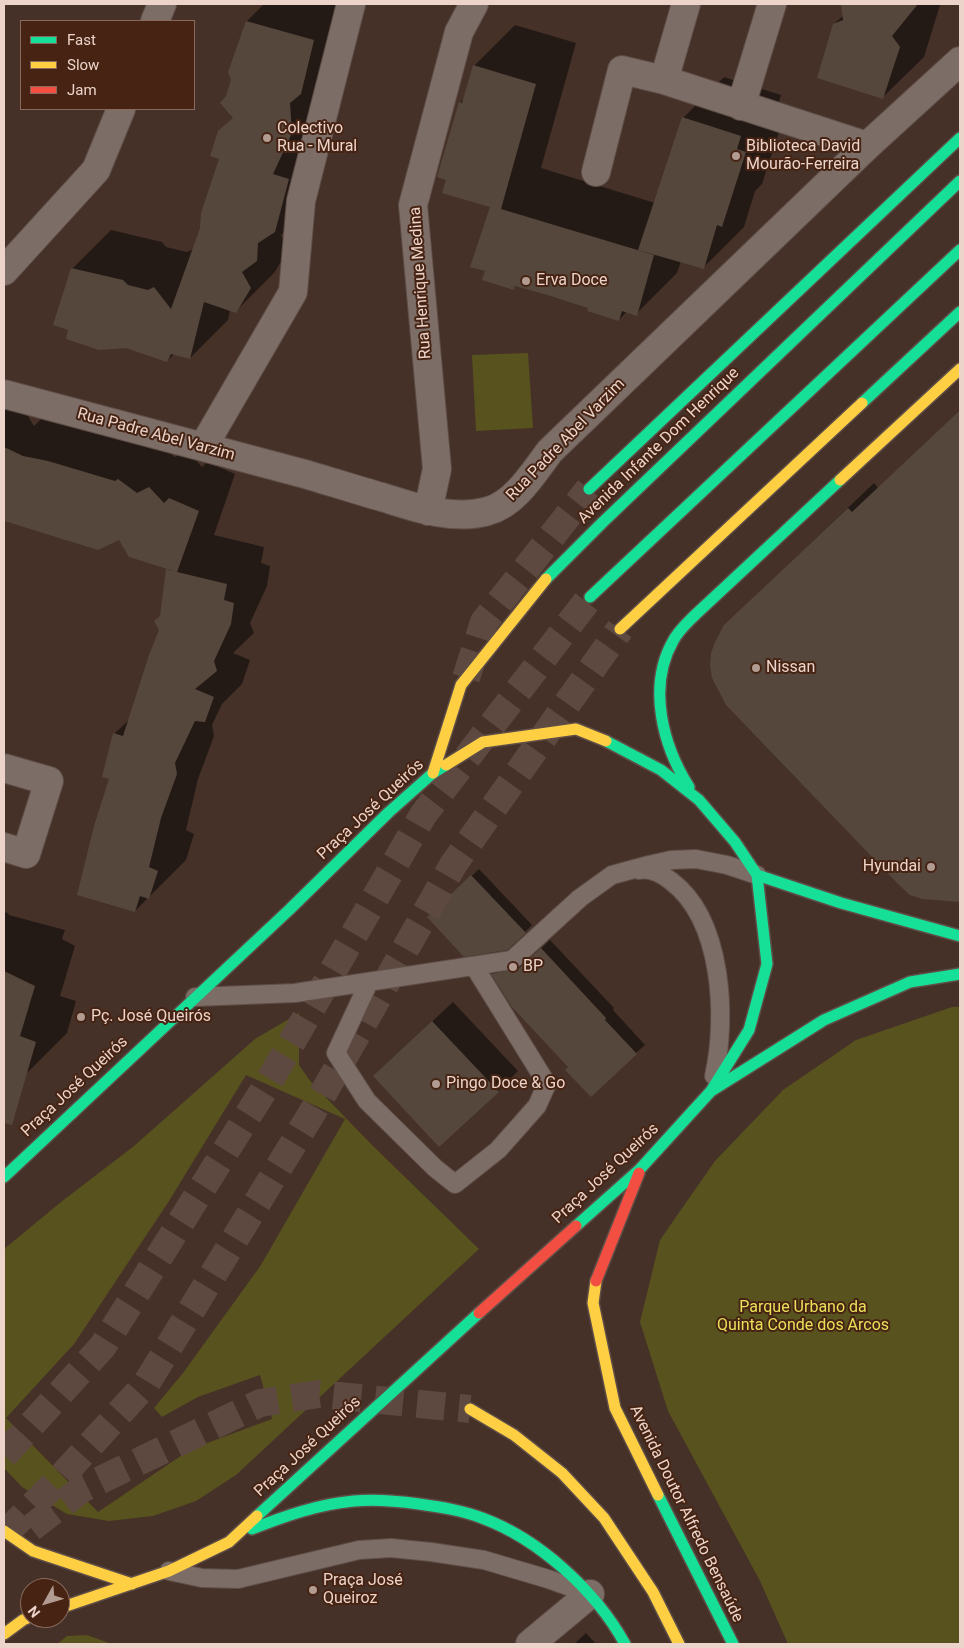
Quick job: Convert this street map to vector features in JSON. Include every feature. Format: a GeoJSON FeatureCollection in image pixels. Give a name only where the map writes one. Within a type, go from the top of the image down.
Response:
{"type":"FeatureCollection","features":[{"type":"Feature","properties":{"kind":"main road"},"geometry":{"type":"LineString","coordinates":[[589,490],[960,138]]}},
{"type":"Feature","properties":{"kind":"main road","name":"Avenida Infante Dom Henrique"},"geometry":{"type":"LineString","coordinates":[[433,773],[461,685],[542,583],[610,515],[960,181]]}},
{"type":"Feature","properties":{"kind":"main road"},"geometry":{"type":"LineString","coordinates":[[590,597],[960,250]]}},
{"type":"Feature","properties":{"kind":"main road"},"geometry":{"type":"LineString","coordinates":[[620,629],[960,312]]}},
{"type":"Feature","properties":{"kind":"main road"},"geometry":{"type":"LineString","coordinates":[[699,800],[685,781],[675,761],[668,741],[662,712],[660,684],[671,644],[682,628],[695,615],[960,369]]}},
{"type":"Feature","properties":{"kind":"main road","name":"Praça José Queirós"},"geometry":{"type":"LineString","coordinates":[[4,1177],[289,910],[389,812],[433,773],[483,742],[576,729],[607,741],[661,770],[699,800],[735,842],[757,875],[767,964],[749,1030],[711,1091],[640,1169],[517,1278],[229,1542],[169,1572],[70,1605]]}},
{"type":"Feature","properties":{"kind":"main road"},"geometry":{"type":"LineString","coordinates":[[757,875],[841,903],[960,936]]}},
{"type":"Feature","properties":{"kind":"main road"},"geometry":{"type":"LineString","coordinates":[[711,1091],[824,1020],[910,982],[960,974]]}},
{"type":"Feature","properties":{"kind":"main road","name":"Avenida Doutor Alfredo Bensaúde"},"geometry":{"type":"LineString","coordinates":[[640,1169],[595,1284],[593,1304],[615,1408],[733,1644]]}},
{"type":"Feature","properties":{"kind":"main road"},"geometry":{"type":"LineString","coordinates":[[470,1409],[514,1435],[562,1473],[604,1518],[653,1592],[679,1644]]}},
{"type":"Feature","properties":{"kind":"main road"},"geometry":{"type":"LineString","coordinates":[[229,1542],[280,1517],[313,1508],[356,1501],[389,1500],[447,1507],[476,1515],[504,1528],[552,1560],[590,1594],[625,1644]]}},
{"type":"Feature","properties":{"kind":"main road"},"geometry":{"type":"LineString","coordinates":[[4,1531],[33,1551],[132,1584]]}},
{"type":"Feature","properties":{"kind":"main road"},"geometry":{"type":"LineString","coordinates":[[4,1634],[20,1622]]}},
{"type":"Feature","properties":{"kind":"street"},"geometry":{"type":"LineString","coordinates":[[155,20],[162,4]]}},
{"type":"Feature","properties":{"kind":"street"},"geometry":{"type":"LineString","coordinates":[[203,447],[293,292],[301,201],[351,4]]}},
{"type":"Feature","properties":{"kind":"street","name":"Rua Henrique Medina"},"geometry":{"type":"LineString","coordinates":[[428,511],[436,468],[413,205],[459,32],[474,4]]}},
{"type":"Feature","properties":{"kind":"street"},"geometry":{"type":"LineString","coordinates":[[664,80],[686,4]]}},
{"type":"Feature","properties":{"kind":"street"},"geometry":{"type":"LineString","coordinates":[[741,106],[772,4]]}},
{"type":"Feature","properties":{"kind":"street","name":"Rua Padre Abel Varzim"},"geometry":{"type":"LineString","coordinates":[[4,394],[303,474],[428,511],[451,514],[474,514],[490,511],[502,505],[513,496],[550,451],[867,146],[960,61]]}},
{"type":"Feature","properties":{"kind":"street"},"geometry":{"type":"LineString","coordinates":[[596,172],[622,70],[664,80],[867,146]]}},
{"type":"Feature","properties":{"kind":"street"},"geometry":{"type":"LineString","coordinates":[[4,271],[96,170],[120,110]]}},
{"type":"Feature","properties":{"kind":"street"},"geometry":{"type":"LineString","coordinates":[[4,768],[49,781],[26,854],[4,847]]}},
{"type":"Feature","properties":{"kind":"street"},"geometry":{"type":"LineString","coordinates":[[530,1644],[590,1594]]}},
{"type":"Feature","properties":{"kind":"lane"},"geometry":{"type":"LineString","coordinates":[[195,997],[295,993],[512,960],[580,898],[612,875],[671,860],[696,859],[727,865],[757,875]]}},
{"type":"Feature","properties":{"kind":"lane"},"geometry":{"type":"LineString","coordinates":[[612,875],[644,869],[661,874],[677,885],[692,902],[703,923],[711,946],[721,998],[717,1063],[711,1091]]}},
{"type":"Feature","properties":{"kind":"lane"},"geometry":{"type":"LineString","coordinates":[[369,982],[336,1053],[367,1101],[435,1168],[455,1184],[498,1150],[537,1106],[548,1084],[474,966]]}},
{"type":"Feature","properties":{"kind":"lane"},"geometry":{"type":"LineString","coordinates":[[169,1572],[202,1578],[238,1579],[359,1550],[391,1548],[484,1560],[542,1577],[590,1594]]}},
{"type":"Feature","properties":{"kind":"green space"},"geometry":{"type":"Polygon","coordinates":[[[528,353],[533,428],[476,431],[472,355],[528,353]]]}},
{"type":"Feature","properties":{"kind":"green space","name":"Parque Urbano da Quinta Conde dos Arcos"},"geometry":{"type":"Polygon","coordinates":[[[952,1007],[960,1007],[960,1644],[788,1644],[760,1581],[668,1411],[640,1322],[660,1240],[715,1161],[783,1090],[856,1040],[952,1007]]]}},
{"type":"Feature","properties":{"kind":"green space"},"geometry":{"type":"Polygon","coordinates":[[[299,1013],[299,1065],[311,1082],[371,1144],[479,1249],[236,1475],[196,1501],[153,1516],[109,1521],[67,1514],[22,1487],[4,1468],[4,1249],[134,1146],[255,1039],[299,1013]],[[246,1075],[169,1201],[74,1344],[6,1418],[98,1512],[191,1449],[272,1419],[260,1375],[198,1397],[162,1417],[154,1408],[183,1373],[261,1265],[345,1119],[246,1075]]]}},
{"type":"Feature","properties":{"kind":"green space"},"geometry":{"type":"Polygon","coordinates":[[[87,1635],[112,1644],[57,1644],[67,1636],[87,1635]]]}},
{"type":"Feature","properties":{"kind":"building"},"geometry":{"type":"Polygon","coordinates":[[[841,4],[918,4],[892,36],[900,47],[883,99],[817,78],[833,24],[843,20],[841,4]]]}},
{"type":"Feature","properties":{"kind":"building"},"geometry":{"type":"Polygon","coordinates":[[[246,21],[314,40],[301,94],[290,103],[292,133],[273,174],[289,179],[275,232],[258,243],[257,261],[242,272],[251,288],[236,313],[204,302],[190,359],[171,354],[167,362],[126,348],[99,350],[66,339],[68,330],[53,325],[71,268],[123,280],[128,285],[148,290],[154,287],[171,309],[200,228],[201,213],[219,159],[210,156],[218,131],[233,118],[220,103],[226,96],[231,80],[228,72],[246,21]]]}},
{"type":"Feature","properties":{"kind":"building"},"geometry":{"type":"Polygon","coordinates":[[[473,65],[536,84],[501,209],[654,255],[637,316],[622,311],[619,321],[587,311],[588,308],[544,294],[515,286],[514,290],[482,280],[485,271],[470,267],[490,207],[442,193],[446,180],[437,177],[459,102],[462,103],[473,65]]]}},
{"type":"Feature","properties":{"kind":"building"},"geometry":{"type":"Polygon","coordinates":[[[682,117],[741,136],[737,149],[746,152],[722,227],[717,225],[704,269],[638,250],[682,117]]]}},
{"type":"Feature","properties":{"kind":"building"},"geometry":{"type":"Polygon","coordinates":[[[960,410],[960,902],[922,899],[910,895],[899,885],[726,705],[712,678],[710,665],[711,653],[724,625],[848,508],[852,512],[960,410]]]}},
{"type":"Feature","properties":{"kind":"building"},"geometry":{"type":"Polygon","coordinates":[[[4,447],[23,456],[48,461],[115,481],[118,479],[137,493],[149,487],[164,503],[169,498],[199,511],[177,572],[227,584],[224,600],[234,603],[231,624],[214,661],[217,671],[195,689],[214,697],[205,722],[195,721],[175,763],[177,774],[161,818],[149,867],[158,871],[149,899],[140,896],[135,912],[77,895],[94,826],[109,779],[102,777],[113,733],[123,736],[159,630],[154,621],[160,616],[166,569],[174,571],[129,557],[119,540],[98,550],[4,521],[4,447]]]}},
{"type":"Feature","properties":{"kind":"building"},"geometry":{"type":"Polygon","coordinates":[[[471,875],[526,933],[507,950],[464,957],[427,917],[471,875]]]}},
{"type":"Feature","properties":{"kind":"building"},"geometry":{"type":"Polygon","coordinates":[[[541,948],[637,1054],[591,1097],[565,1070],[568,1067],[512,1007],[491,974],[519,968],[541,948]]]}},
{"type":"Feature","properties":{"kind":"building"},"geometry":{"type":"Polygon","coordinates":[[[4,971],[35,986],[20,1036],[36,1042],[12,1125],[4,1123],[4,971]]]}},
{"type":"Feature","properties":{"kind":"building","name":"Pingo Doce & Go"},"geometry":{"type":"Polygon","coordinates":[[[432,1021],[499,1092],[439,1147],[373,1076],[432,1021]]]}},
{"type":"Feature","properties":{"kind":"tunnel"},"geometry":{"type":"LineString","coordinates":[[466,678],[484,622],[589,489]]}},
{"type":"Feature","properties":{"kind":"tunnel"},"geometry":{"type":"LineString","coordinates":[[4,1455],[103,1346],[267,1085],[423,815],[590,597]]}},
{"type":"Feature","properties":{"kind":"tunnel"},"geometry":{"type":"LineString","coordinates":[[4,1535],[62,1476],[146,1384],[312,1113],[453,865],[620,629]]}},
{"type":"Feature","properties":{"kind":"tunnel"},"geometry":{"type":"LineString","coordinates":[[31,1528],[82,1489],[260,1403],[319,1394],[470,1409]]}},
{"type":"Feature","properties":{"kind":"traffic: fast"},"geometry":{"type":"LineString","coordinates":[[589,489],[960,138]]}},
{"type":"Feature","properties":{"kind":"traffic: fast"},"geometry":{"type":"LineString","coordinates":[[546,579],[603,522],[960,181]]}},
{"type":"Feature","properties":{"kind":"traffic: fast"},"geometry":{"type":"LineString","coordinates":[[590,597],[960,250]]}},
{"type":"Feature","properties":{"kind":"traffic: fast"},"geometry":{"type":"LineString","coordinates":[[862,403],[960,312]]}},
{"type":"Feature","properties":{"kind":"traffic: fast"},"geometry":{"type":"LineString","coordinates":[[689,787],[672,753],[661,716],[661,677],[665,659],[673,641],[680,630],[695,615],[840,480]]}},
{"type":"Feature","properties":{"kind":"traffic: fast"},"geometry":{"type":"LineString","coordinates":[[576,1226],[640,1169],[711,1091],[749,1030],[767,964],[757,875],[735,842],[699,800],[661,770],[606,741]]}},
{"type":"Feature","properties":{"kind":"traffic: fast"},"geometry":{"type":"LineString","coordinates":[[4,1177],[289,910],[389,812],[433,773],[446,765]]}},
{"type":"Feature","properties":{"kind":"traffic: fast"},"geometry":{"type":"LineString","coordinates":[[757,875],[841,903],[960,936]]}},
{"type":"Feature","properties":{"kind":"traffic: fast"},"geometry":{"type":"LineString","coordinates":[[711,1091],[824,1020],[910,982],[960,974]]}},
{"type":"Feature","properties":{"kind":"traffic: fast"},"geometry":{"type":"LineString","coordinates":[[257,1516],[479,1313]]}},
{"type":"Feature","properties":{"kind":"traffic: fast"},"geometry":{"type":"LineString","coordinates":[[658,1495],[733,1644]]}},
{"type":"Feature","properties":{"kind":"traffic: fast"},"geometry":{"type":"LineString","coordinates":[[252,1529],[315,1508],[362,1500],[419,1504],[474,1515],[503,1527],[524,1539],[564,1569],[598,1605],[613,1624],[625,1644]]}},
{"type":"Feature","properties":{"kind":"traffic: slow"},"geometry":{"type":"LineString","coordinates":[[840,480],[960,369]]}},
{"type":"Feature","properties":{"kind":"traffic: slow"},"geometry":{"type":"LineString","coordinates":[[620,629],[862,403]]}},
{"type":"Feature","properties":{"kind":"traffic: slow"},"geometry":{"type":"LineString","coordinates":[[433,773],[461,685],[546,579]]}},
{"type":"Feature","properties":{"kind":"traffic: slow"},"geometry":{"type":"LineString","coordinates":[[446,765],[483,742],[576,729],[606,741]]}},
{"type":"Feature","properties":{"kind":"traffic: slow"},"geometry":{"type":"LineString","coordinates":[[596,1281],[593,1303],[615,1408],[658,1495]]}},
{"type":"Feature","properties":{"kind":"traffic: slow"},"geometry":{"type":"LineString","coordinates":[[470,1409],[514,1435],[562,1473],[604,1518],[653,1592],[679,1644]]}},
{"type":"Feature","properties":{"kind":"traffic: slow"},"geometry":{"type":"LineString","coordinates":[[70,1605],[169,1571],[229,1542],[257,1516]]}},
{"type":"Feature","properties":{"kind":"traffic: slow"},"geometry":{"type":"LineString","coordinates":[[4,1531],[33,1551],[132,1584]]}},
{"type":"Feature","properties":{"kind":"traffic: slow"},"geometry":{"type":"LineString","coordinates":[[4,1634],[20,1622]]}},
{"type":"Feature","properties":{"kind":"traffic: jam"},"geometry":{"type":"LineString","coordinates":[[596,1281],[639,1173]]}},
{"type":"Feature","properties":{"kind":"traffic: jam"},"geometry":{"type":"LineString","coordinates":[[479,1313],[576,1226]]}},
{"type":"Feature","properties":{"kind":"place","name":"Colectivo Rua - Mural"},"geometry":{"type":"Point","coordinates":[267,138]}},
{"type":"Feature","properties":{"kind":"place","name":"Biblioteca David Mourão-Ferreira"},"geometry":{"type":"Point","coordinates":[736,156]}},
{"type":"Feature","properties":{"kind":"place","name":"Erva Doce"},"geometry":{"type":"Point","coordinates":[526,281]}},
{"type":"Feature","properties":{"kind":"place","name":"Nissan"},"geometry":{"type":"Point","coordinates":[756,668]}},
{"type":"Feature","properties":{"kind":"place","name":"Hyundai"},"geometry":{"type":"Point","coordinates":[931,867]}},
{"type":"Feature","properties":{"kind":"place","name":"BP"},"geometry":{"type":"Point","coordinates":[513,967]}},
{"type":"Feature","properties":{"kind":"place","name":"Pç. José Queirós"},"geometry":{"type":"Point","coordinates":[81,1017]}},
{"type":"Feature","properties":{"kind":"place","name":"Pingo Doce & Go"},"geometry":{"type":"Point","coordinates":[436,1084]}},
{"type":"Feature","properties":{"kind":"place","name":"Praça José Queiroz"},"geometry":{"type":"Point","coordinates":[313,1590]}}]}
